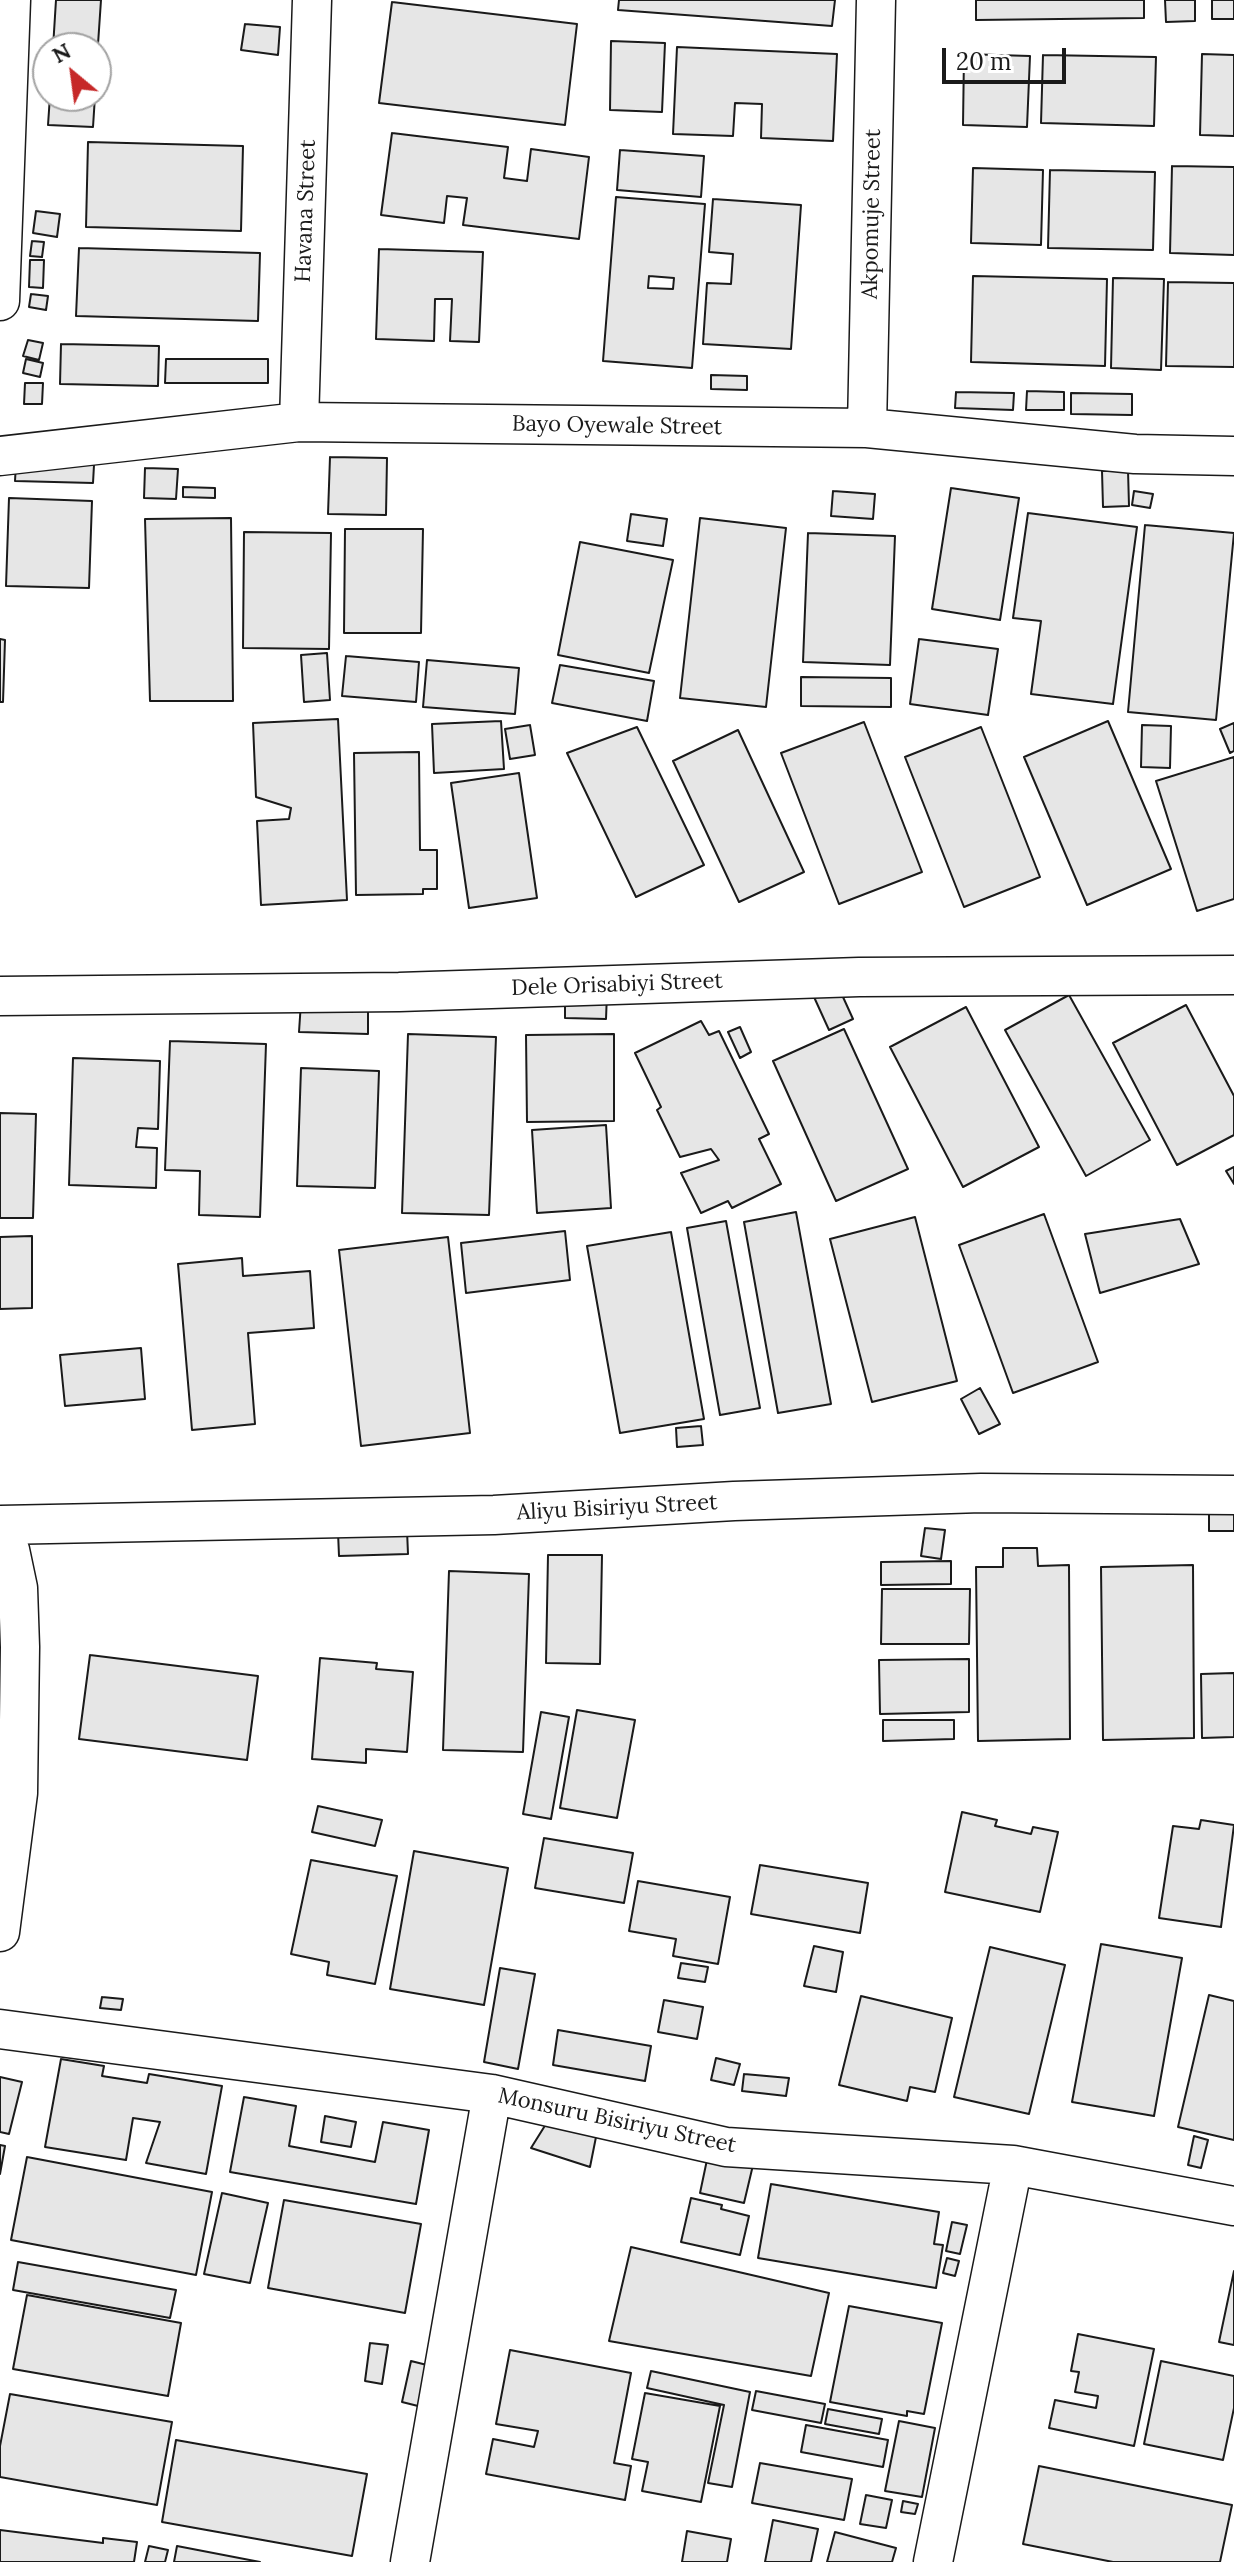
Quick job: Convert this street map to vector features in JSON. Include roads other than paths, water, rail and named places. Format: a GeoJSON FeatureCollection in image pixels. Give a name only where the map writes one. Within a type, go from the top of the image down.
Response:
{"type":"FeatureCollection","features":[{"type":"Feature","properties":{"kind":"street"},"geometry":{"type":"LineString","coordinates":[[0,301],[11,0]]}},
{"type":"Feature","properties":{"kind":"street","name":"Havana Street"},"geometry":{"type":"LineString","coordinates":[[299,422],[312,0]]}},
{"type":"Feature","properties":{"kind":"street","name":"Akpomuje Street"},"geometry":{"type":"LineString","coordinates":[[867,428],[876,0]]}},
{"type":"Feature","properties":{"kind":"street","name":"Bayo Oyewale Street"},"geometry":{"type":"LineString","coordinates":[[0,456],[299,422],[867,428],[1135,454],[1234,456]]}},
{"type":"Feature","properties":{"kind":"street","name":"Dele Orisabiyi Street"},"geometry":{"type":"LineString","coordinates":[[0,996],[399,992],[859,977],[1234,975]]}},
{"type":"Feature","properties":{"kind":"street","name":"Aliyu Bisiriyu Street"},"geometry":{"type":"LineString","coordinates":[[0,1525],[494,1515],[734,1501],[981,1493],[1234,1495]]}},
{"type":"Feature","properties":{"kind":"street"},"geometry":{"type":"LineString","coordinates":[[0,1536],[10,1550],[18,1588],[20,1662],[18,1793],[0,1932]]}},
{"type":"Feature","properties":{"kind":"street","name":"Monsuru Bisiriyu Street"},"geometry":{"type":"LineString","coordinates":[[0,2029],[492,2094],[726,2147],[1013,2165],[1234,2206]]}},
{"type":"Feature","properties":{"kind":"street"},"geometry":{"type":"LineString","coordinates":[[410,2562],[492,2094]]}},
{"type":"Feature","properties":{"kind":"street"},"geometry":{"type":"LineString","coordinates":[[933,2562],[1013,2165]]}}]}
